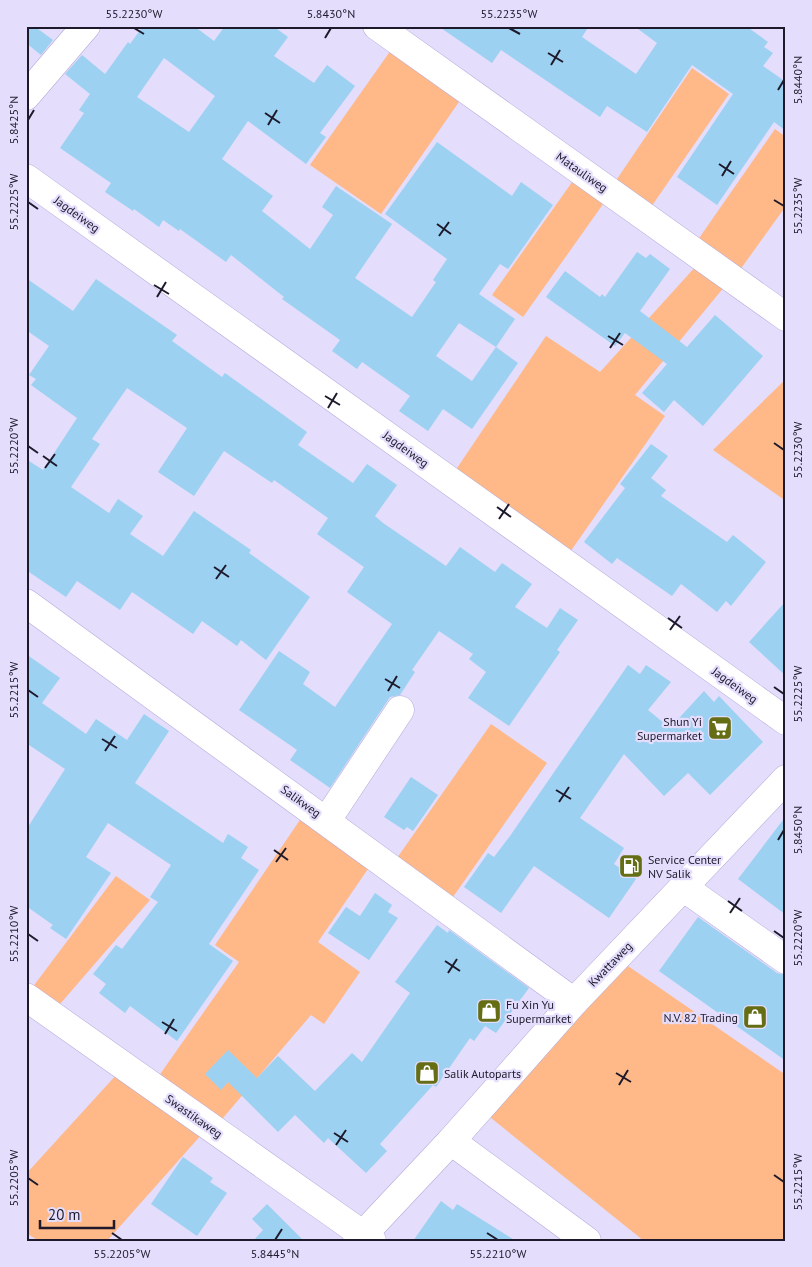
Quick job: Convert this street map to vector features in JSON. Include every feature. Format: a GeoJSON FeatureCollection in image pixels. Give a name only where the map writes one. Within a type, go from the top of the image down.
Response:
{"type":"FeatureCollection","features":[{"type":"Feature","properties":{"kind":"street"},"geometry":{"type":"LineString","coordinates":[[26,96],[86,26]]}},
{"type":"Feature","properties":{"kind":"street","name":"Matauliweg"},"geometry":{"type":"LineString","coordinates":[[377,26],[786,317]]}},
{"type":"Feature","properties":{"kind":"street","name":"Jagdeiweg"},"geometry":{"type":"LineString","coordinates":[[26,178],[786,721]]}},
{"type":"Feature","properties":{"kind":"street","name":"Salikweg"},"geometry":{"type":"LineString","coordinates":[[26,603],[327,820],[574,1002]]}},
{"type":"Feature","properties":{"kind":"street"},"geometry":{"type":"LineString","coordinates":[[327,820],[400,710]]}},
{"type":"Feature","properties":{"kind":"street","name":"Kwattaweg"},"geometry":{"type":"LineString","coordinates":[[364,1239],[574,1002],[786,779]]}},
{"type":"Feature","properties":{"kind":"street"},"geometry":{"type":"LineString","coordinates":[[684,887],[786,960]]}},
{"type":"Feature","properties":{"kind":"street","name":"Swastikaweg"},"geometry":{"type":"LineString","coordinates":[[26,997],[364,1239]]}},
{"type":"Feature","properties":{"kind":"street"},"geometry":{"type":"LineString","coordinates":[[451,1140],[587,1241]]}},
{"type":"Feature","properties":{"kind":"shaded area"},"geometry":{"type":"Polygon","coordinates":[[[391,50],[461,99],[381,214],[310,165],[391,50]]]}},
{"type":"Feature","properties":{"kind":"shaded area"},"geometry":{"type":"Polygon","coordinates":[[[692,68],[729,94],[649,210],[613,185],[692,68]]]}},
{"type":"Feature","properties":{"kind":"shaded area"},"geometry":{"type":"Polygon","coordinates":[[[775,129],[786,137],[786,206],[737,274],[695,244],[775,129]]]}},
{"type":"Feature","properties":{"kind":"shaded area"},"geometry":{"type":"Polygon","coordinates":[[[575,178],[606,200],[523,317],[492,295],[575,178]]]}},
{"type":"Feature","properties":{"kind":"shaded area"},"geometry":{"type":"Polygon","coordinates":[[[697,265],[725,286],[635,395],[665,416],[568,555],[453,474],[546,336],[600,372],[697,265]]]}},
{"type":"Feature","properties":{"kind":"shaded area"},"geometry":{"type":"Polygon","coordinates":[[[786,379],[786,501],[713,450],[786,379]]]}},
{"type":"Feature","properties":{"kind":"shaded area"},"geometry":{"type":"Polygon","coordinates":[[[491,724],[547,763],[453,897],[397,858],[491,724]]]}},
{"type":"Feature","properties":{"kind":"shaded area"},"geometry":{"type":"Polygon","coordinates":[[[304,814],[372,863],[318,942],[360,972],[324,1024],[311,1015],[217,1125],[156,1080],[239,962],[215,945],[304,814]]]}},
{"type":"Feature","properties":{"kind":"shaded area"},"geometry":{"type":"Polygon","coordinates":[[[116,876],[150,900],[54,1011],[29,992],[116,876]]]}},
{"type":"Feature","properties":{"kind":"shaded area"},"geometry":{"type":"Polygon","coordinates":[[[628,966],[786,1075],[786,1241],[644,1241],[486,1114],[628,966]]]}},
{"type":"Feature","properties":{"kind":"shaded area"},"geometry":{"type":"Polygon","coordinates":[[[118,1073],[202,1134],[107,1241],[39,1241],[26,1233],[26,1174],[118,1073]]]}},
{"type":"Feature","properties":{"kind":"building"},"geometry":{"type":"Polygon","coordinates":[[[26,26],[34,26],[53,40],[41,55],[26,43],[26,26]]]}},
{"type":"Feature","properties":{"kind":"building"},"geometry":{"type":"Polygon","coordinates":[[[143,26],[194,26],[214,41],[225,26],[273,26],[288,37],[274,56],[314,83],[327,65],[355,86],[320,133],[326,137],[306,164],[248,121],[222,159],[273,196],[262,211],[310,249],[333,215],[322,207],[336,186],[392,224],[355,278],[412,317],[436,282],[433,280],[447,259],[385,214],[437,142],[512,196],[521,182],[553,205],[508,269],[500,264],[479,294],[515,319],[496,347],[518,363],[472,429],[443,409],[428,431],[399,411],[410,396],[362,362],[357,369],[332,351],[340,340],[282,299],[284,297],[231,255],[226,262],[180,229],[179,231],[163,220],[159,227],[134,209],[133,211],[105,192],[111,183],[60,148],[84,113],[79,110],[90,94],[65,74],[82,55],[105,74],[128,42],[130,44],[143,26]],[[164,58],[137,97],[189,132],[215,96],[164,58]],[[459,323],[436,356],[472,381],[496,347],[459,323]]]}},
{"type":"Feature","properties":{"kind":"building"},"geometry":{"type":"Polygon","coordinates":[[[438,26],[589,26],[582,37],[636,74],[657,43],[634,26],[746,26],[768,42],[764,47],[773,53],[763,66],[786,82],[786,131],[774,122],[717,205],[677,177],[733,94],[692,65],[647,132],[607,106],[600,117],[501,50],[492,63],[438,26]]]}},
{"type":"Feature","properties":{"kind":"building"},"geometry":{"type":"Polygon","coordinates":[[[637,252],[646,258],[650,254],[670,269],[640,311],[687,347],[715,315],[763,356],[703,426],[674,400],[664,412],[642,393],[667,364],[625,333],[615,346],[546,297],[565,271],[600,297],[602,294],[605,297],[637,252]]]}},
{"type":"Feature","properties":{"kind":"building"},"geometry":{"type":"Polygon","coordinates":[[[26,278],[73,311],[96,279],[177,335],[172,341],[222,377],[225,373],[307,432],[298,445],[353,483],[367,464],[397,485],[375,516],[383,523],[446,566],[460,547],[495,572],[502,563],[532,584],[515,607],[547,628],[560,608],[578,620],[557,650],[560,652],[509,726],[468,698],[486,672],[469,659],[473,654],[439,631],[412,670],[415,672],[400,695],[390,697],[330,788],[290,760],[297,750],[239,710],[279,651],[310,672],[303,684],[335,707],[392,624],[347,592],[364,567],[317,534],[328,518],[274,480],[272,483],[224,451],[194,496],[158,472],[187,428],[127,388],[92,439],[100,444],[71,487],[109,513],[118,499],[143,516],[130,534],[163,556],[194,511],[251,550],[249,553],[310,597],[266,660],[241,640],[237,646],[202,621],[193,634],[132,592],[120,610],[77,581],[66,597],[26,570],[26,459],[43,470],[77,418],[31,385],[36,379],[29,375],[49,346],[26,330],[26,278]]]}},
{"type":"Feature","properties":{"kind":"building"},"geometry":{"type":"Polygon","coordinates":[[[651,444],[668,456],[651,478],[666,490],[661,496],[727,542],[733,535],[766,562],[731,606],[726,601],[717,612],[681,584],[672,596],[617,558],[612,564],[584,542],[625,488],[620,484],[651,444]]]}},
{"type":"Feature","properties":{"kind":"building"},"geometry":{"type":"Polygon","coordinates":[[[786,601],[786,676],[749,642],[786,601]]]}},
{"type":"Feature","properties":{"kind":"building"},"geometry":{"type":"Polygon","coordinates":[[[26,654],[60,678],[42,703],[86,734],[96,719],[127,740],[144,714],[169,731],[135,783],[223,843],[228,834],[248,847],[241,858],[259,870],[209,944],[233,961],[177,1041],[130,1006],[125,1013],[99,993],[106,984],[93,974],[116,945],[122,949],[158,902],[150,897],[171,865],[108,823],[86,857],[111,873],[66,939],[50,928],[53,925],[26,906],[26,830],[65,769],[26,743],[26,654]]]}},
{"type":"Feature","properties":{"kind":"building"},"geometry":{"type":"Polygon","coordinates":[[[628,665],[640,674],[646,665],[671,682],[648,710],[670,728],[704,691],[714,702],[719,696],[763,742],[710,795],[688,773],[664,796],[624,754],[580,818],[624,848],[614,864],[636,879],[609,918],[534,866],[501,913],[464,887],[488,853],[494,857],[510,836],[628,665]]]}},
{"type":"Feature","properties":{"kind":"building"},"geometry":{"type":"Polygon","coordinates":[[[411,777],[438,795],[413,831],[407,827],[404,830],[384,817],[411,777]]]}},
{"type":"Feature","properties":{"kind":"building"},"geometry":{"type":"Polygon","coordinates":[[[786,816],[786,915],[738,879],[786,816]]]}},
{"type":"Feature","properties":{"kind":"building"},"geometry":{"type":"Polygon","coordinates":[[[375,893],[392,905],[388,912],[398,918],[369,960],[328,933],[346,907],[360,916],[375,893]]]}},
{"type":"Feature","properties":{"kind":"building","name":"N.V. 82 Trading"},"geometry":{"type":"Polygon","coordinates":[[[698,917],[777,973],[786,975],[786,1061],[659,971],[698,917]]]}},
{"type":"Feature","properties":{"kind":"building"},"geometry":{"type":"Polygon","coordinates":[[[437,925],[448,933],[449,930],[529,988],[496,1033],[485,1026],[474,1041],[470,1038],[436,1087],[433,1085],[380,1144],[387,1151],[366,1173],[328,1138],[324,1143],[295,1115],[278,1132],[228,1082],[221,1090],[205,1074],[228,1050],[257,1078],[278,1056],[315,1091],[352,1053],[362,1062],[410,993],[395,982],[437,925]]]}},
{"type":"Feature","properties":{"kind":"building"},"geometry":{"type":"Polygon","coordinates":[[[183,1157],[213,1178],[210,1182],[227,1193],[197,1236],[151,1204],[183,1157]]]}},
{"type":"Feature","properties":{"kind":"building"},"geometry":{"type":"Polygon","coordinates":[[[441,1201],[453,1210],[457,1204],[516,1241],[413,1241],[441,1201]]]}},
{"type":"Feature","properties":{"kind":"building"},"geometry":{"type":"Polygon","coordinates":[[[267,1204],[304,1241],[253,1241],[263,1230],[252,1219],[267,1204]]]}},
{"type":"Feature","properties":{"kind":"place","name":"Shun Yi Supermarket"},"geometry":{"type":"Point","coordinates":[720,728]}},
{"type":"Feature","properties":{"kind":"place","name":"Service Center NV Salik"},"geometry":{"type":"Point","coordinates":[631,866]}},
{"type":"Feature","properties":{"kind":"place","name":"Fu Xin Yu Supermarket"},"geometry":{"type":"Point","coordinates":[489,1011]}},
{"type":"Feature","properties":{"kind":"place","name":"N.V. 82 Trading"},"geometry":{"type":"Point","coordinates":[755,1017]}},
{"type":"Feature","properties":{"kind":"place","name":"Salik Autoparts"},"geometry":{"type":"Point","coordinates":[427,1073]}}]}
